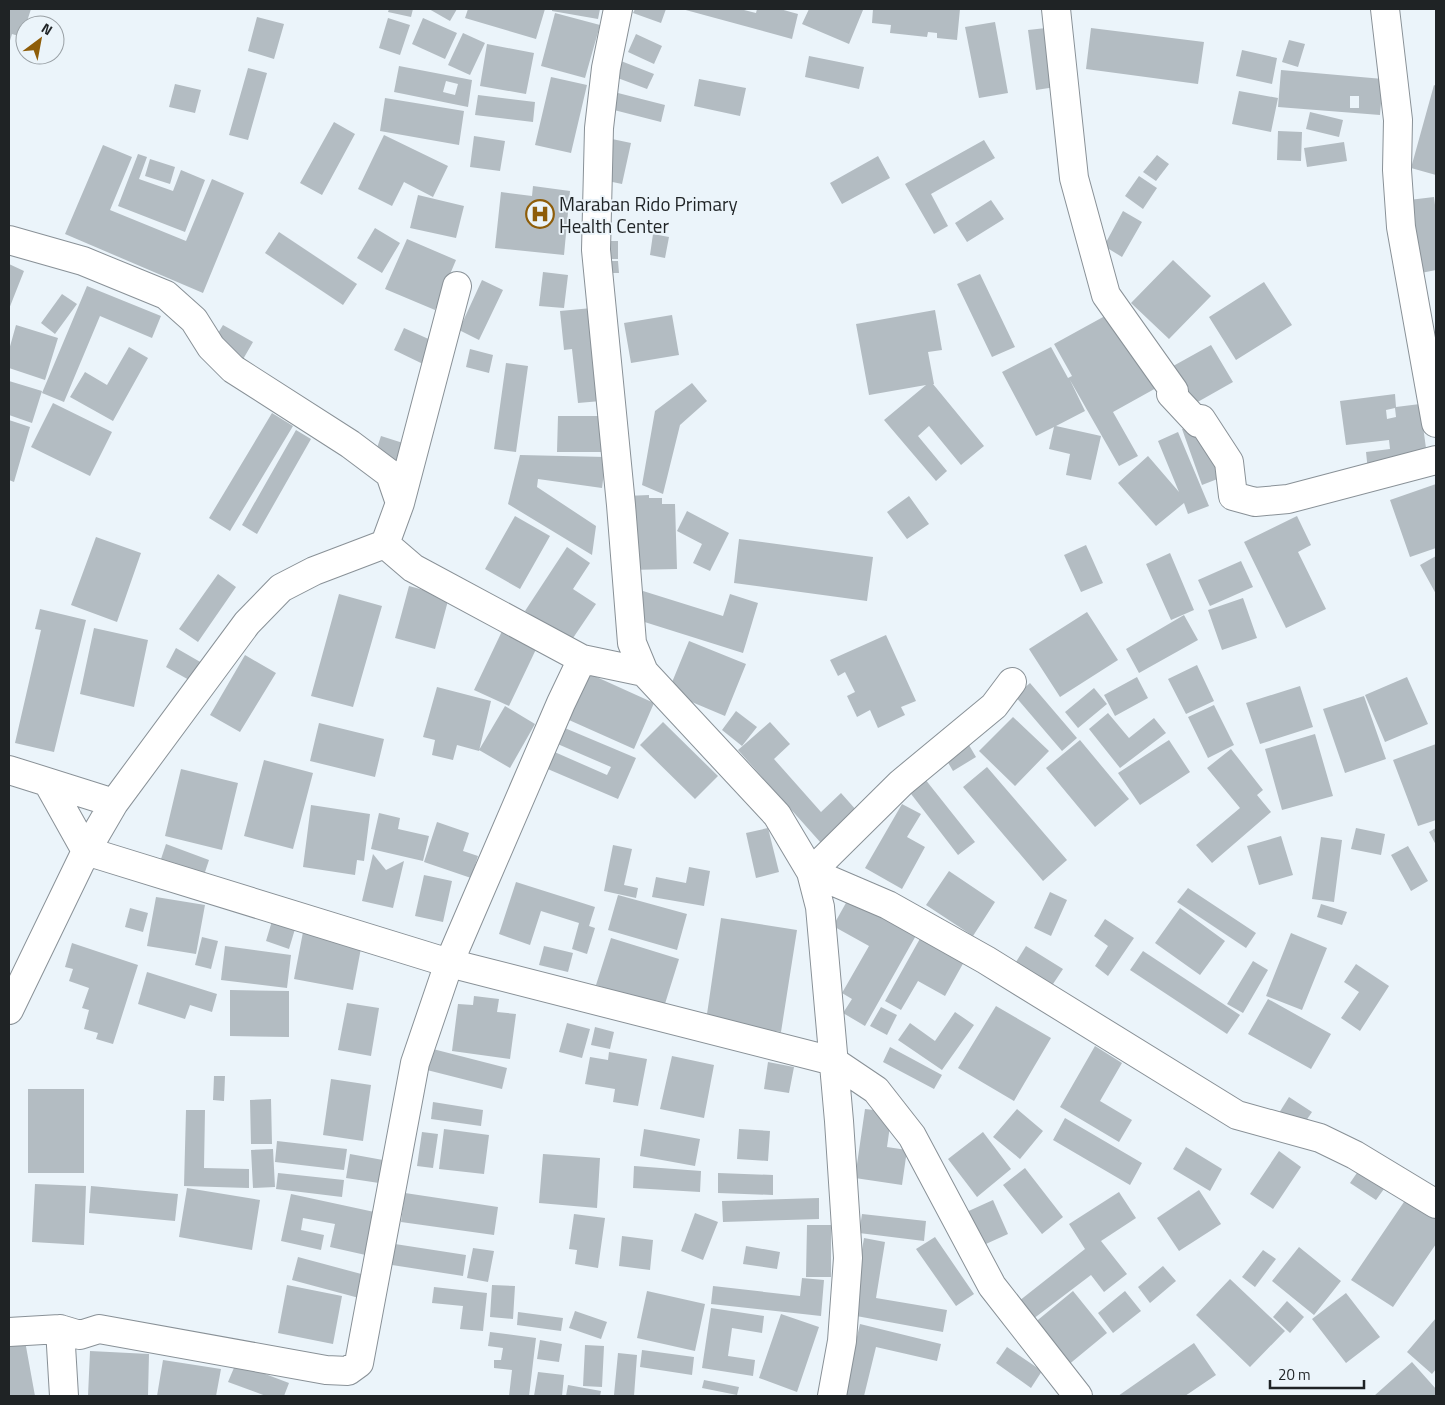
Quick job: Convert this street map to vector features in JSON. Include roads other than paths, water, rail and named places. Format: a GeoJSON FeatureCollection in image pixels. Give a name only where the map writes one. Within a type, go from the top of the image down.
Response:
{"type":"FeatureCollection","features":[{"type":"Feature","properties":{"kind":"street"},"geometry":{"type":"LineString","coordinates":[[618,9],[606,68],[599,128],[596,250],[622,505],[632,643],[644,672],[777,815],[811,872],[820,907],[848,1258],[842,1341],[832,1396]]}},
{"type":"Feature","properties":{"kind":"street"},"geometry":{"type":"LineString","coordinates":[[1056,9],[1074,178],[1106,295],[1174,391],[1171,394],[1198,423],[1201,420],[1229,462],[1233,496],[1254,502],[1288,498],[1436,460]]}},
{"type":"Feature","properties":{"kind":"street"},"geometry":{"type":"LineString","coordinates":[[1385,9],[1398,120],[1397,170],[1402,227],[1436,423]]}},
{"type":"Feature","properties":{"kind":"street"},"geometry":{"type":"LineString","coordinates":[[9,240],[84,260],[166,296],[194,320],[212,347],[233,368],[350,444],[390,474],[400,502]]}},
{"type":"Feature","properties":{"kind":"street"},"geometry":{"type":"LineString","coordinates":[[9,1010],[86,851],[114,803],[247,623],[282,588],[314,571],[385,544],[400,502],[457,286]]}},
{"type":"Feature","properties":{"kind":"street"},"geometry":{"type":"LineString","coordinates":[[385,544],[413,568],[582,660],[644,672]]}},
{"type":"Feature","properties":{"kind":"street"},"geometry":{"type":"LineString","coordinates":[[9,1332],[60,1330],[80,1335],[99,1329],[326,1370],[348,1371],[359,1363],[415,1063],[449,963],[553,721],[582,660]]}},
{"type":"Feature","properties":{"kind":"street"},"geometry":{"type":"LineString","coordinates":[[811,872],[901,783],[994,706],[1012,682]]}},
{"type":"Feature","properties":{"kind":"street"},"geometry":{"type":"LineString","coordinates":[[9,770],[114,803]]}},
{"type":"Feature","properties":{"kind":"street"},"geometry":{"type":"LineString","coordinates":[[48,783],[86,851],[449,963],[833,1061],[876,1090],[912,1136],[992,1286],[1078,1396]]}},
{"type":"Feature","properties":{"kind":"street"},"geometry":{"type":"LineString","coordinates":[[811,872],[888,905],[986,960],[1238,1115],[1320,1138],[1355,1156],[1436,1204]]}},
{"type":"Feature","properties":{"kind":"street"},"geometry":{"type":"LineString","coordinates":[[60,1330],[64,1396]]}},
{"type":"Feature","properties":{"kind":"place","name":"Maraban Rido Primary Health Center"},"geometry":{"type":"Point","coordinates":[540,214]}}]}
